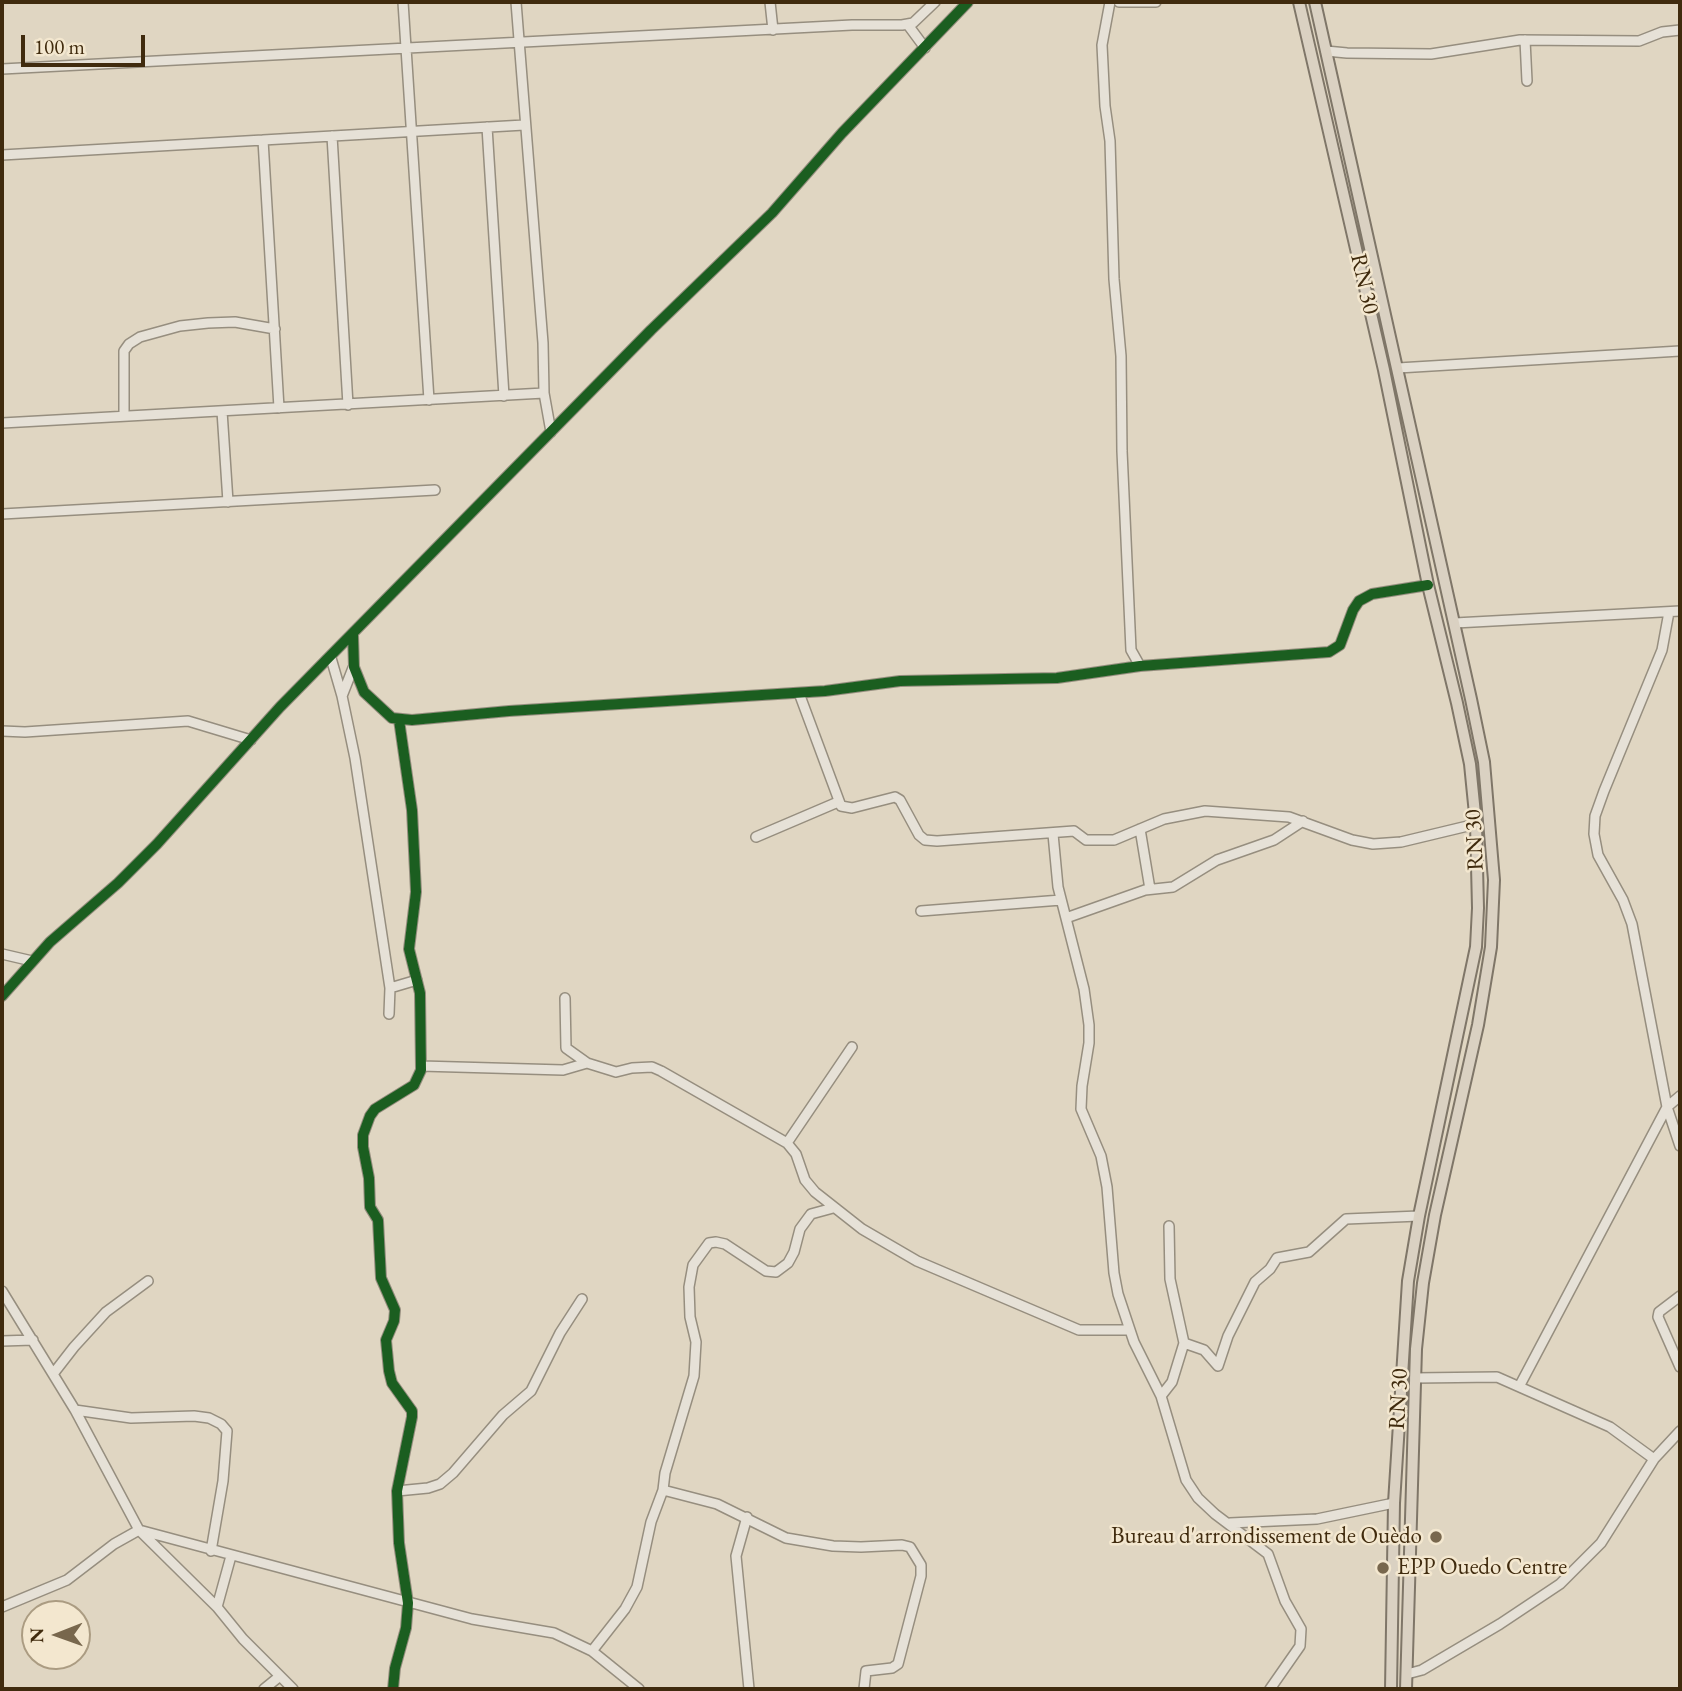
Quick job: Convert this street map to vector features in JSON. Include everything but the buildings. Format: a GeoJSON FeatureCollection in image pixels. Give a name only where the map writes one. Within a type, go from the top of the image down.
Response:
{"type":"FeatureCollection","features":[{"type":"Feature","properties":{"kind":"main road","name":"RN 30"},"geometry":{"type":"LineString","coordinates":[[1299,2],[1384,370],[1469,764],[1476,824],[1476,947],[1419,1216],[1408,1282],[1394,1503],[1391,1689]]}},
{"type":"Feature","properties":{"kind":"main road","name":"RN 30"},"geometry":{"type":"LineString","coordinates":[[1315,2],[1455,623],[1483,762],[1490,822],[1494,909],[1491,947],[1478,1025],[1435,1216],[1423,1283],[1415,1378],[1406,1689]]}},
{"type":"Feature","properties":{"kind":"street"},"geometry":{"type":"LineString","coordinates":[[403,2],[429,400]]}},
{"type":"Feature","properties":{"kind":"street"},"geometry":{"type":"LineString","coordinates":[[516,2],[543,343],[544,393],[551,432]]}},
{"type":"Feature","properties":{"kind":"street"},"geometry":{"type":"LineString","coordinates":[[770,2],[773,30]]}},
{"type":"Feature","properties":{"kind":"street"},"geometry":{"type":"LineString","coordinates":[[2,69],[852,25],[908,25],[935,2]]}},
{"type":"Feature","properties":{"kind":"street"},"geometry":{"type":"LineString","coordinates":[[2,996],[76,917],[118,883],[251,740],[551,432],[733,248],[772,213],[842,133],[968,2]]}},
{"type":"Feature","properties":{"kind":"street"},"geometry":{"type":"LineString","coordinates":[[1110,2],[1102,57],[1111,163],[1114,279],[1121,356],[1122,452],[1131,650],[1140,666]]}},
{"type":"Feature","properties":{"kind":"street"},"geometry":{"type":"LineString","coordinates":[[1119,2],[1156,2]]}},
{"type":"Feature","properties":{"kind":"street"},"geometry":{"type":"LineString","coordinates":[[908,25],[925,48]]}},
{"type":"Feature","properties":{"kind":"street"},"geometry":{"type":"LineString","coordinates":[[1326,51],[1432,54],[1525,40],[1639,41],[1662,32],[1680,30]]}},
{"type":"Feature","properties":{"kind":"street"},"geometry":{"type":"LineString","coordinates":[[1525,40],[1527,81]]}},
{"type":"Feature","properties":{"kind":"street"},"geometry":{"type":"LineString","coordinates":[[2,155],[524,125]]}},
{"type":"Feature","properties":{"kind":"street"},"geometry":{"type":"LineString","coordinates":[[487,127],[504,396]]}},
{"type":"Feature","properties":{"kind":"street"},"geometry":{"type":"LineString","coordinates":[[332,136],[348,405]]}},
{"type":"Feature","properties":{"kind":"street"},"geometry":{"type":"LineString","coordinates":[[264,140],[279,408]]}},
{"type":"Feature","properties":{"kind":"street"},"geometry":{"type":"LineString","coordinates":[[124,416],[124,351],[140,337],[180,326],[208,323],[234,323],[275,329]]}},
{"type":"Feature","properties":{"kind":"street"},"geometry":{"type":"LineString","coordinates":[[1398,368],[1680,351]]}},
{"type":"Feature","properties":{"kind":"street"},"geometry":{"type":"LineString","coordinates":[[2,423],[544,393]]}},
{"type":"Feature","properties":{"kind":"street"},"geometry":{"type":"LineString","coordinates":[[222,411],[228,502]]}},
{"type":"Feature","properties":{"kind":"street"},"geometry":{"type":"LineString","coordinates":[[2,514],[435,489]]}},
{"type":"Feature","properties":{"kind":"street"},"geometry":{"type":"LineString","coordinates":[[353,635],[354,667],[364,692],[392,718],[399,720],[799,693],[900,681],[1057,678],[1140,666],[1329,652],[1340,645],[1359,601],[1372,594],[1429,585]]}},
{"type":"Feature","properties":{"kind":"street"},"geometry":{"type":"LineString","coordinates":[[1455,623],[1680,611]]}},
{"type":"Feature","properties":{"kind":"street"},"geometry":{"type":"LineString","coordinates":[[1668,612],[1662,650],[1604,791],[1595,816],[1594,834],[1598,855],[1623,900],[1632,924],[1667,1107],[1680,1146]]}},
{"type":"Feature","properties":{"kind":"street"},"geometry":{"type":"LineString","coordinates":[[331,658],[355,758],[390,988],[389,1014]]}},
{"type":"Feature","properties":{"kind":"street"},"geometry":{"type":"LineString","coordinates":[[342,695],[354,667]]}},
{"type":"Feature","properties":{"kind":"street"},"geometry":{"type":"LineString","coordinates":[[799,693],[838,802],[845,808],[852,808],[895,797],[900,800],[919,835],[925,839],[937,841],[1074,831],[1086,840],[1110,840],[1164,820],[1205,811],[1256,814],[1303,821],[1352,840],[1373,844],[1401,842],[1476,824]]}},
{"type":"Feature","properties":{"kind":"street"},"geometry":{"type":"LineString","coordinates":[[2,731],[25,732],[188,720],[251,740]]}},
{"type":"Feature","properties":{"kind":"street"},"geometry":{"type":"LineString","coordinates":[[393,1689],[395,1668],[406,1628],[408,1603],[399,1543],[397,1491],[412,1417],[409,1406],[392,1383],[387,1360],[386,1340],[394,1321],[395,1310],[381,1278],[378,1220],[370,1207],[363,1135],[375,1110],[414,1085],[421,1066],[420,993],[409,949],[416,892],[412,810],[399,720]]}},
{"type":"Feature","properties":{"kind":"street"},"geometry":{"type":"LineString","coordinates":[[755,837],[838,802]]}},
{"type":"Feature","properties":{"kind":"street"},"geometry":{"type":"LineString","coordinates":[[1066,918],[1150,889],[1180,885],[1217,860],[1274,840],[1303,821]]}},
{"type":"Feature","properties":{"kind":"street"},"geometry":{"type":"LineString","coordinates":[[1140,830],[1150,889]]}},
{"type":"Feature","properties":{"kind":"street"},"geometry":{"type":"LineString","coordinates":[[1053,834],[1061,900],[1084,989],[1089,1025],[1081,1109],[1101,1156],[1109,1208],[1114,1273],[1129,1330],[1161,1396],[1186,1480],[1198,1498],[1268,1555],[1285,1601],[1301,1629],[1300,1646],[1270,1689]]}},
{"type":"Feature","properties":{"kind":"street"},"geometry":{"type":"LineString","coordinates":[[921,911],[1061,900]]}},
{"type":"Feature","properties":{"kind":"street"},"geometry":{"type":"LineString","coordinates":[[2,954],[32,961]]}},
{"type":"Feature","properties":{"kind":"street"},"geometry":{"type":"LineString","coordinates":[[390,988],[417,981]]}},
{"type":"Feature","properties":{"kind":"street"},"geometry":{"type":"LineString","coordinates":[[565,998],[566,1048],[587,1063],[616,1072],[652,1067],[662,1070],[787,1143],[796,1154],[809,1187],[862,1230],[917,1261],[1056,1322],[1079,1330],[1129,1330]]}},
{"type":"Feature","properties":{"kind":"street"},"geometry":{"type":"LineString","coordinates":[[787,1143],[852,1047]]}},
{"type":"Feature","properties":{"kind":"street"},"geometry":{"type":"LineString","coordinates":[[421,1066],[564,1070],[587,1063]]}},
{"type":"Feature","properties":{"kind":"street"},"geometry":{"type":"LineString","coordinates":[[1520,1385],[1667,1107],[1680,1096]]}},
{"type":"Feature","properties":{"kind":"street"},"geometry":{"type":"LineString","coordinates":[[592,1651],[618,1618],[637,1587],[651,1522],[663,1490],[665,1473],[694,1376],[696,1342],[690,1317],[688,1287],[693,1265],[709,1243],[716,1242],[725,1244],[766,1271],[776,1272],[788,1263],[805,1221],[811,1214],[833,1208]]}},
{"type":"Feature","properties":{"kind":"street"},"geometry":{"type":"LineString","coordinates":[[1184,1343],[1204,1350],[1218,1366],[1228,1336],[1255,1282],[1270,1269],[1277,1258],[1304,1255],[1346,1219],[1419,1216]]}},
{"type":"Feature","properties":{"kind":"street"},"geometry":{"type":"LineString","coordinates":[[1161,1396],[1172,1382],[1184,1343],[1170,1279],[1169,1226]]}},
{"type":"Feature","properties":{"kind":"street"},"geometry":{"type":"LineString","coordinates":[[53,1374],[106,1312],[148,1281]]}},
{"type":"Feature","properties":{"kind":"street"},"geometry":{"type":"LineString","coordinates":[[2,1291],[75,1410],[139,1530],[217,1607],[243,1639],[293,1689]]}},
{"type":"Feature","properties":{"kind":"street"},"geometry":{"type":"LineString","coordinates":[[1680,1296],[1659,1312],[1658,1317],[1680,1367]]}},
{"type":"Feature","properties":{"kind":"street"},"geometry":{"type":"LineString","coordinates":[[397,1491],[428,1488],[440,1484],[453,1473],[503,1415],[531,1391],[555,1341],[582,1299]]}},
{"type":"Feature","properties":{"kind":"street"},"geometry":{"type":"LineString","coordinates":[[2,1341],[33,1340]]}},
{"type":"Feature","properties":{"kind":"street"},"geometry":{"type":"LineString","coordinates":[[1415,1378],[1497,1377],[1610,1427],[1654,1458]]}},
{"type":"Feature","properties":{"kind":"street"},"geometry":{"type":"LineString","coordinates":[[75,1410],[131,1418],[209,1418],[227,1431],[223,1481],[211,1551]]}},
{"type":"Feature","properties":{"kind":"street"},"geometry":{"type":"LineString","coordinates":[[1407,1674],[1422,1670],[1500,1624],[1560,1584],[1601,1543],[1654,1458],[1680,1431]]}},
{"type":"Feature","properties":{"kind":"street"},"geometry":{"type":"LineString","coordinates":[[663,1490],[717,1504],[786,1538],[833,1546],[861,1548],[902,1545],[910,1548],[921,1565],[921,1576],[898,1664],[892,1668],[866,1671],[864,1689]]}},
{"type":"Feature","properties":{"kind":"street"},"geometry":{"type":"LineString","coordinates":[[1230,1523],[1317,1519],[1394,1503]]}},
{"type":"Feature","properties":{"kind":"street"},"geometry":{"type":"LineString","coordinates":[[747,1517],[736,1556],[749,1689]]}},
{"type":"Feature","properties":{"kind":"street"},"geometry":{"type":"LineString","coordinates":[[2,1607],[67,1580],[114,1544],[139,1530],[472,1619],[554,1633],[592,1651],[639,1689]]}},
{"type":"Feature","properties":{"kind":"street"},"geometry":{"type":"LineString","coordinates":[[217,1607],[231,1556]]}},
{"type":"Feature","properties":{"kind":"street"},"geometry":{"type":"LineString","coordinates":[[264,1689],[279,1676]]}},
{"type":"Feature","properties":{"kind":"cycle path"},"geometry":{"type":"LineString","coordinates":[[2,996],[50,942],[118,883],[157,844],[280,707],[651,330],[772,213],[842,133],[968,2]]}},
{"type":"Feature","properties":{"kind":"cycle path"},"geometry":{"type":"LineString","coordinates":[[353,635],[354,667],[364,692],[392,718],[412,720],[509,711],[825,691],[900,681],[1057,678],[1140,666],[1329,652],[1340,645],[1359,601],[1372,594],[1428,585]]}},
{"type":"Feature","properties":{"kind":"cycle path"},"geometry":{"type":"LineString","coordinates":[[393,1689],[395,1668],[406,1628],[408,1603],[399,1543],[397,1491],[412,1411],[392,1383],[389,1371],[386,1340],[394,1321],[395,1310],[381,1278],[378,1220],[370,1207],[363,1135],[375,1109],[414,1085],[421,1070],[420,993],[409,949],[416,892],[412,810],[399,720]]}},
{"type":"Feature","properties":{"kind":"place","name":"Bureau d'arrondissement de Ouèdo"},"geometry":{"type":"Point","coordinates":[1436,1537]}},
{"type":"Feature","properties":{"kind":"place","name":"EPP Ouedo Centre"},"geometry":{"type":"Point","coordinates":[1383,1568]}}]}
